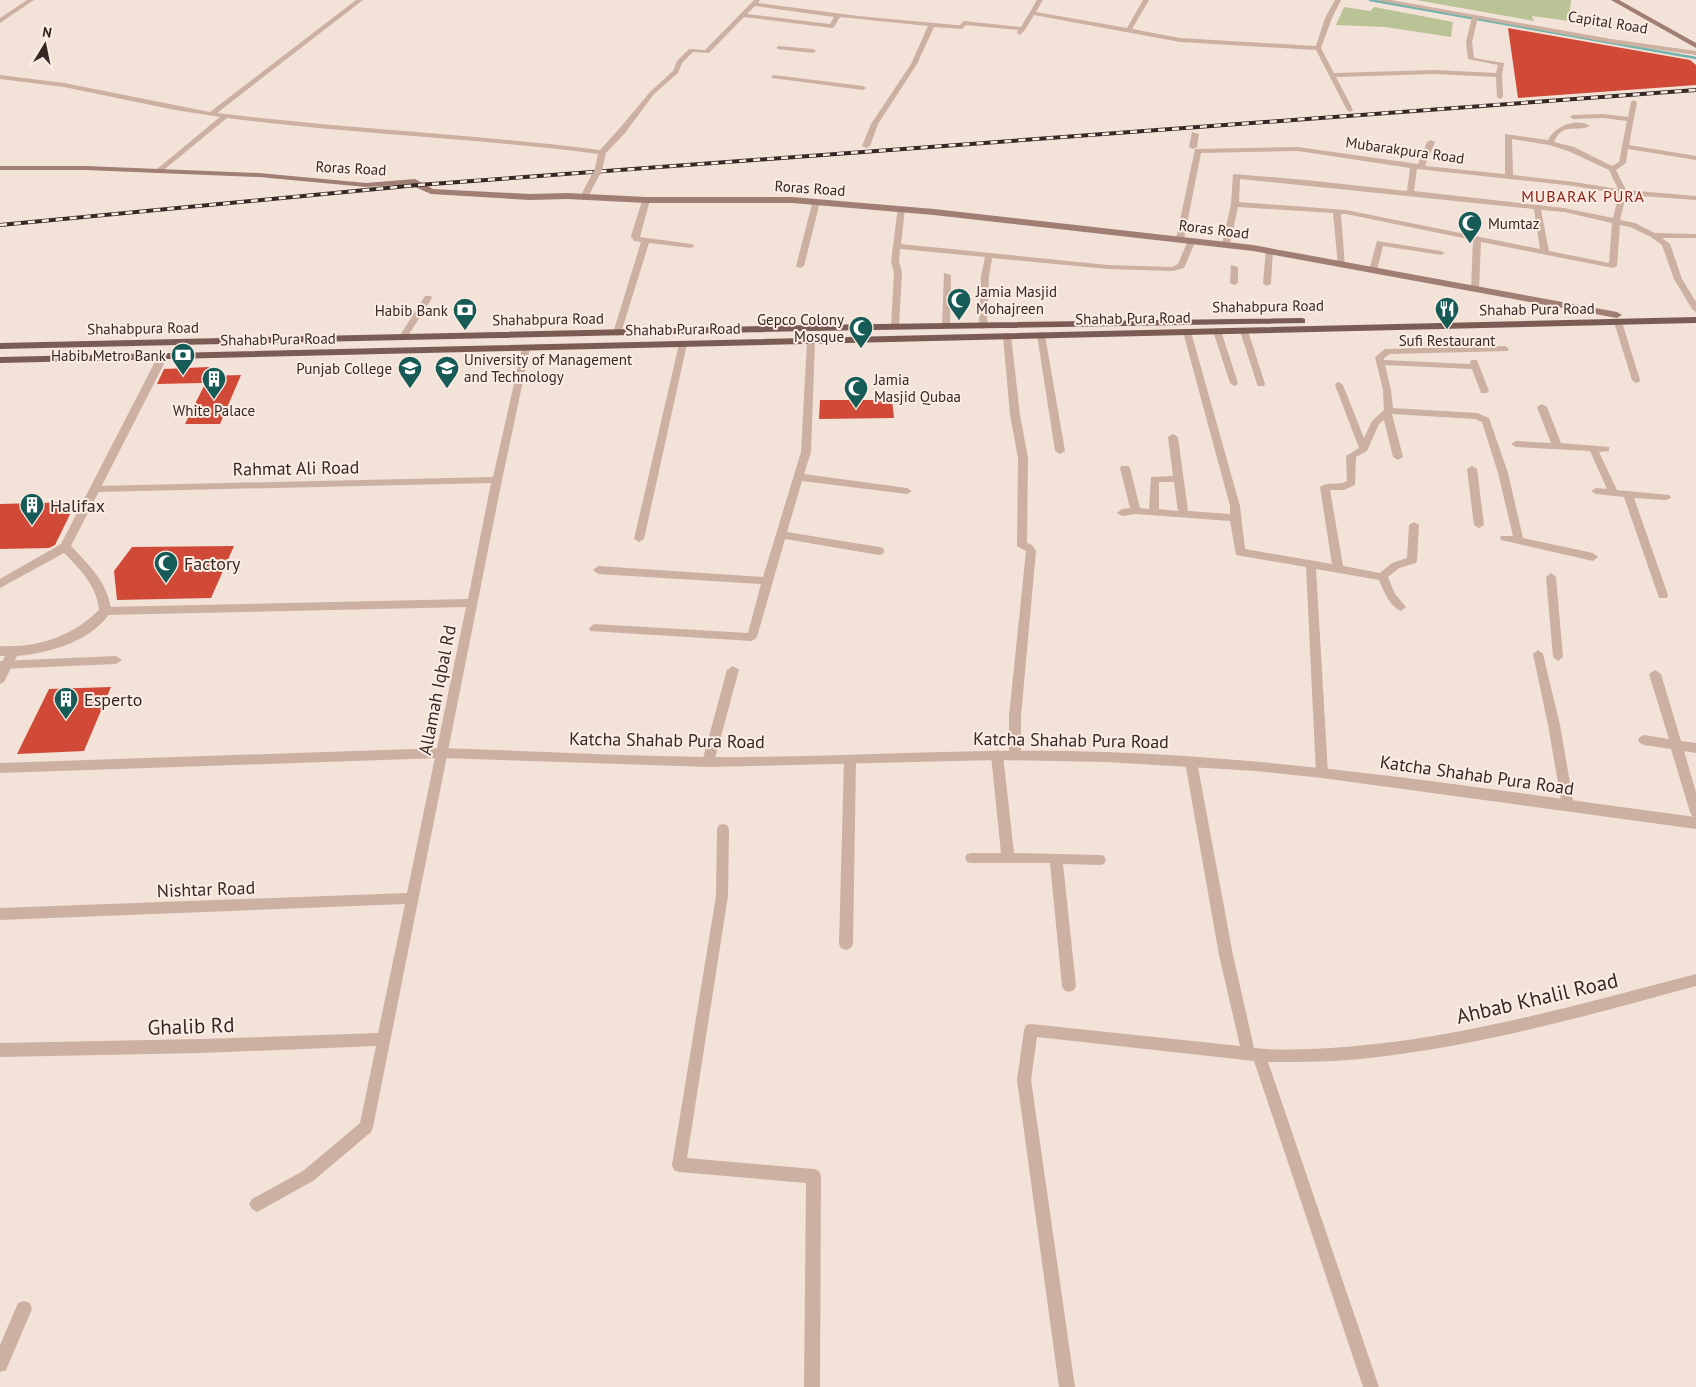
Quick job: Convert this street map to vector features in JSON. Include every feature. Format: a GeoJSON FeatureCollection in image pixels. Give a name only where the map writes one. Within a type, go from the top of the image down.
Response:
{"type":"FeatureCollection","features":[{"type":"Feature","properties":{"kind":"main road"},"geometry":{"type":"LineString","coordinates":[[1614,0],[1696,50]]}},
{"type":"Feature","properties":{"kind":"main road","name":"Roras Road"},"geometry":{"type":"LineString","coordinates":[[0,168],[86,168],[259,175],[366,185],[415,181],[423,188],[435,191],[530,197],[646,200],[755,198],[901,209],[1226,244],[1475,289],[1617,319]]}},
{"type":"Feature","properties":{"kind":"main road","name":"Shahab Pura Road"},"geometry":{"type":"LineString","coordinates":[[0,360],[1186,332],[1198,327],[1217,331],[1696,318]]}},
{"type":"Feature","properties":{"kind":"main road","name":"Shahabpura Road"},"geometry":{"type":"LineString","coordinates":[[0,346],[946,326],[1163,323],[1198,327],[1617,319]]}},
{"type":"Feature","properties":{"kind":"main road"},"geometry":{"type":"LineString","coordinates":[[1163,323],[1170,329],[1168,332]]}},
{"type":"Feature","properties":{"kind":"main road"},"geometry":{"type":"LineString","coordinates":[[526,348],[529,335]]}},
{"type":"Feature","properties":{"kind":"main road"},"geometry":{"type":"LineString","coordinates":[[163,356],[171,342]]}},
{"type":"Feature","properties":{"kind":"street"},"geometry":{"type":"LineString","coordinates":[[0,21],[31,0]]}},
{"type":"Feature","properties":{"kind":"street"},"geometry":{"type":"LineString","coordinates":[[211,114],[278,60],[360,0]]}},
{"type":"Feature","properties":{"kind":"street"},"geometry":{"type":"LineString","coordinates":[[584,197],[597,171],[602,152],[622,131],[652,93],[676,72],[679,62],[691,50],[707,52],[756,2],[838,15],[960,28],[964,23],[1021,31],[1040,0]]}},
{"type":"Feature","properties":{"kind":"street"},"geometry":{"type":"LineString","coordinates":[[1130,30],[1146,0]]}},
{"type":"Feature","properties":{"kind":"street"},"geometry":{"type":"LineString","coordinates":[[1318,48],[1324,36],[1328,14],[1338,0]]}},
{"type":"Feature","properties":{"kind":"street"},"geometry":{"type":"LineString","coordinates":[[1378,0],[1612,39],[1696,50]]}},
{"type":"Feature","properties":{"kind":"street","name":"Capital Road"},"geometry":{"type":"LineString","coordinates":[[1397,0],[1612,39]]}},
{"type":"Feature","properties":{"kind":"street"},"geometry":{"type":"LineString","coordinates":[[1032,13],[1180,40],[1318,48]]}},
{"type":"Feature","properties":{"kind":"street"},"geometry":{"type":"LineString","coordinates":[[742,15],[832,26],[838,15]]}},
{"type":"Feature","properties":{"kind":"street"},"geometry":{"type":"LineString","coordinates":[[1475,17],[1469,42],[1471,58],[1502,64],[1499,75],[1500,97]]}},
{"type":"Feature","properties":{"kind":"street"},"geometry":{"type":"LineString","coordinates":[[866,146],[869,133],[894,91],[914,65],[932,25]]}},
{"type":"Feature","properties":{"kind":"street"},"geometry":{"type":"LineString","coordinates":[[779,48],[813,51]]}},
{"type":"Feature","properties":{"kind":"street"},"geometry":{"type":"LineString","coordinates":[[1318,48],[1350,110]]}},
{"type":"Feature","properties":{"kind":"street"},"geometry":{"type":"LineString","coordinates":[[1332,75],[1434,72],[1499,75]]}},
{"type":"Feature","properties":{"kind":"street"},"geometry":{"type":"LineString","coordinates":[[774,77],[863,88]]}},
{"type":"Feature","properties":{"kind":"street"},"geometry":{"type":"LineString","coordinates":[[0,78],[62,84],[225,116],[402,134],[521,144],[549,144],[602,152]]}},
{"type":"Feature","properties":{"kind":"street"},"geometry":{"type":"LineString","coordinates":[[1612,169],[1622,163],[1634,102]]}},
{"type":"Feature","properties":{"kind":"street"},"geometry":{"type":"LineString","coordinates":[[160,171],[225,116]]}},
{"type":"Feature","properties":{"kind":"street"},"geometry":{"type":"LineString","coordinates":[[1573,117],[1603,116],[1630,119]]}},
{"type":"Feature","properties":{"kind":"street"},"geometry":{"type":"LineString","coordinates":[[1550,143],[1553,134],[1559,129],[1578,125],[1586,126]]}},
{"type":"Feature","properties":{"kind":"street"},"geometry":{"type":"LineString","coordinates":[[1193,147],[1195,134]]}},
{"type":"Feature","properties":{"kind":"street"},"geometry":{"type":"LineString","coordinates":[[1235,204],[1338,211],[1613,266],[1616,220],[1623,192],[1612,169],[1571,149],[1550,143],[1508,136],[1509,177]]}},
{"type":"Feature","properties":{"kind":"street"},"geometry":{"type":"LineString","coordinates":[[1410,194],[1417,166],[1431,142]]}},
{"type":"Feature","properties":{"kind":"street"},"geometry":{"type":"LineString","coordinates":[[1625,146],[1696,158]]}},
{"type":"Feature","properties":{"kind":"street","name":"Mubarakpura Road"},"geometry":{"type":"LineString","coordinates":[[1180,239],[1198,150],[1298,149],[1417,166],[1574,184],[1623,192],[1696,198]]}},
{"type":"Feature","properties":{"kind":"street"},"geometry":{"type":"LineString","coordinates":[[1226,244],[1235,204],[1236,176],[1564,210],[1616,220],[1654,235],[1666,244],[1678,279],[1696,309]]}},
{"type":"Feature","properties":{"kind":"street"},"geometry":{"type":"LineString","coordinates":[[646,200],[635,236],[637,239],[691,246]]}},
{"type":"Feature","properties":{"kind":"street"},"geometry":{"type":"LineString","coordinates":[[800,266],[816,202]]}},
{"type":"Feature","properties":{"kind":"street"},"geometry":{"type":"LineString","coordinates":[[1537,207],[1545,252]]}},
{"type":"Feature","properties":{"kind":"street"},"geometry":{"type":"LineString","coordinates":[[895,327],[898,272],[895,262],[901,209]]}},
{"type":"Feature","properties":{"kind":"street"},"geometry":{"type":"LineString","coordinates":[[1338,211],[1342,265]]}},
{"type":"Feature","properties":{"kind":"street"},"geometry":{"type":"LineString","coordinates":[[1654,235],[1696,236]]}},
{"type":"Feature","properties":{"kind":"street"},"geometry":{"type":"LineString","coordinates":[[1475,289],[1478,238]]}},
{"type":"Feature","properties":{"kind":"street"},"geometry":{"type":"LineString","coordinates":[[616,333],[646,240]]}},
{"type":"Feature","properties":{"kind":"street"},"geometry":{"type":"LineString","coordinates":[[896,246],[1108,268],[1173,270],[1181,266],[1192,240]]}},
{"type":"Feature","properties":{"kind":"street"},"geometry":{"type":"LineString","coordinates":[[1374,270],[1380,243],[1441,253]]}},
{"type":"Feature","properties":{"kind":"street"},"geometry":{"type":"LineString","coordinates":[[1267,284],[1269,251]]}},
{"type":"Feature","properties":{"kind":"street"},"geometry":{"type":"LineString","coordinates":[[983,326],[985,276],[989,255]]}},
{"type":"Feature","properties":{"kind":"street"},"geometry":{"type":"LineString","coordinates":[[1234,267],[1234,283]]}},
{"type":"Feature","properties":{"kind":"street"},"geometry":{"type":"LineString","coordinates":[[946,326],[947,275]]}},
{"type":"Feature","properties":{"kind":"street"},"geometry":{"type":"LineString","coordinates":[[403,337],[428,298]]}},
{"type":"Feature","properties":{"kind":"street"},"geometry":{"type":"LineString","coordinates":[[1617,319],[1636,380]]}},
{"type":"Feature","properties":{"kind":"street"},"geometry":{"type":"LineString","coordinates":[[1244,330],[1261,384]]}},
{"type":"Feature","properties":{"kind":"street"},"geometry":{"type":"LineString","coordinates":[[1217,331],[1234,383]]}},
{"type":"Feature","properties":{"kind":"street"},"geometry":{"type":"LineString","coordinates":[[1186,332],[1235,506],[1234,518],[1240,552],[1384,577]]}},
{"type":"Feature","properties":{"kind":"street"},"geometry":{"type":"LineString","coordinates":[[1041,335],[1060,451]]}},
{"type":"Feature","properties":{"kind":"street"},"geometry":{"type":"LineString","coordinates":[[1007,336],[1015,415],[1023,458],[1022,546],[1028,547],[1031,551],[1015,716],[1015,755]]}},
{"type":"Feature","properties":{"kind":"street"},"geometry":{"type":"LineString","coordinates":[[594,628],[752,637],[806,452],[811,341]]}},
{"type":"Feature","properties":{"kind":"street"},"geometry":{"type":"LineString","coordinates":[[639,539],[684,344]]}},
{"type":"Feature","properties":{"kind":"street","name":"Allamah Iqbal Rd"},"geometry":{"type":"LineString","coordinates":[[257,1204],[308,1176],[366,1127],[497,480],[526,348]]}},
{"type":"Feature","properties":{"kind":"street"},"geometry":{"type":"LineString","coordinates":[[1398,457],[1388,412],[1387,390],[1379,357],[1388,351],[1505,349]]}},
{"type":"Feature","properties":{"kind":"street"},"geometry":{"type":"LineString","coordinates":[[1470,350],[1484,391]]}},
{"type":"Feature","properties":{"kind":"street"},"geometry":{"type":"LineString","coordinates":[[0,584],[65,547],[163,356]]}},
{"type":"Feature","properties":{"kind":"street"},"geometry":{"type":"LineString","coordinates":[[1379,362],[1476,367]]}},
{"type":"Feature","properties":{"kind":"street"},"geometry":{"type":"LineString","coordinates":[[1339,385],[1364,449]]}},
{"type":"Feature","properties":{"kind":"street"},"geometry":{"type":"LineString","coordinates":[[1542,407],[1557,446]]}},
{"type":"Feature","properties":{"kind":"street"},"geometry":{"type":"LineString","coordinates":[[1338,569],[1325,487],[1349,486],[1352,483],[1351,456],[1364,449],[1375,423],[1388,412],[1477,416],[1486,420],[1504,473],[1519,540]]}},
{"type":"Feature","properties":{"kind":"street"},"geometry":{"type":"LineString","coordinates":[[1173,437],[1183,514]]}},
{"type":"Feature","properties":{"kind":"street"},"geometry":{"type":"LineString","coordinates":[[1516,444],[1606,449]]}},
{"type":"Feature","properties":{"kind":"street"},"geometry":{"type":"LineString","coordinates":[[1593,448],[1613,492]]}},
{"type":"Feature","properties":{"kind":"street"},"geometry":{"type":"LineString","coordinates":[[1125,468],[1136,511]]}},
{"type":"Feature","properties":{"kind":"street"},"geometry":{"type":"LineString","coordinates":[[1472,469],[1479,525]]}},
{"type":"Feature","properties":{"kind":"street"},"geometry":{"type":"LineString","coordinates":[[799,477],[907,491]]}},
{"type":"Feature","properties":{"kind":"street"},"geometry":{"type":"LineString","coordinates":[[1154,512],[1154,479],[1157,477],[1178,479]]}},
{"type":"Feature","properties":{"kind":"street","name":"Rahmat Ali Road"},"geometry":{"type":"LineString","coordinates":[[96,489],[497,480]]}},
{"type":"Feature","properties":{"kind":"street"},"geometry":{"type":"LineString","coordinates":[[1596,491],[1666,497]]}},
{"type":"Feature","properties":{"kind":"street"},"geometry":{"type":"LineString","coordinates":[[1628,493],[1663,595]]}},
{"type":"Feature","properties":{"kind":"street"},"geometry":{"type":"LineString","coordinates":[[1122,513],[1125,511],[1136,511],[1234,518]]}},
{"type":"Feature","properties":{"kind":"street"},"geometry":{"type":"LineString","coordinates":[[1401,607],[1391,596],[1384,577],[1387,570],[1412,560],[1414,525]]}},
{"type":"Feature","properties":{"kind":"street"},"geometry":{"type":"LineString","coordinates":[[781,535],[879,551]]}},
{"type":"Feature","properties":{"kind":"street"},"geometry":{"type":"LineString","coordinates":[[1505,538],[1593,557]]}},
{"type":"Feature","properties":{"kind":"street"},"geometry":{"type":"LineString","coordinates":[[0,679],[6,652],[47,647],[75,636],[93,624],[105,611],[106,603],[97,586],[65,547]]}},
{"type":"Feature","properties":{"kind":"street"},"geometry":{"type":"LineString","coordinates":[[1311,565],[1322,773]]}},
{"type":"Feature","properties":{"kind":"street"},"geometry":{"type":"LineString","coordinates":[[598,570],[767,581]]}},
{"type":"Feature","properties":{"kind":"street"},"geometry":{"type":"LineString","coordinates":[[1551,577],[1558,657]]}},
{"type":"Feature","properties":{"kind":"street"},"geometry":{"type":"LineString","coordinates":[[105,611],[472,604]]}},
{"type":"Feature","properties":{"kind":"street"},"geometry":{"type":"LineString","coordinates":[[1538,654],[1554,725],[1568,806]]}},
{"type":"Feature","properties":{"kind":"street"},"geometry":{"type":"LineString","coordinates":[[4,665],[116,660]]}},
{"type":"Feature","properties":{"kind":"street"},"geometry":{"type":"LineString","coordinates":[[708,762],[733,670]]}},
{"type":"Feature","properties":{"kind":"street"},"geometry":{"type":"LineString","coordinates":[[1655,674],[1696,812]]}},
{"type":"Feature","properties":{"kind":"street"},"geometry":{"type":"LineString","coordinates":[[1644,740],[1696,748]]}},
{"type":"Feature","properties":{"kind":"street","name":"Katcha Shahab Pura Road"},"geometry":{"type":"LineString","coordinates":[[0,768],[442,753],[708,762],[997,755],[1106,756],[1256,766],[1322,773],[1696,823]]}},
{"type":"Feature","properties":{"kind":"street"},"geometry":{"type":"LineString","coordinates":[[997,755],[1008,858]]}},
{"type":"Feature","properties":{"kind":"street"},"geometry":{"type":"LineString","coordinates":[[846,944],[850,760]]}},
{"type":"Feature","properties":{"kind":"street"},"geometry":{"type":"LineString","coordinates":[[1191,762],[1226,955],[1254,1054],[1371,1387]]}},
{"type":"Feature","properties":{"kind":"street"},"geometry":{"type":"LineString","coordinates":[[723,829],[722,896],[679,1165],[814,1176],[812,1387]]}},
{"type":"Feature","properties":{"kind":"street"},"geometry":{"type":"LineString","coordinates":[[971,858],[1100,860]]}},
{"type":"Feature","properties":{"kind":"street"},"geometry":{"type":"LineString","coordinates":[[1056,858],[1069,986]]}},
{"type":"Feature","properties":{"kind":"street","name":"Nishtar Road"},"geometry":{"type":"LineString","coordinates":[[0,914],[412,898]]}},
{"type":"Feature","properties":{"kind":"street","name":"Ahbab Khalil Road"},"geometry":{"type":"LineString","coordinates":[[1067,1387],[1024,1080],[1031,1030],[1254,1054],[1296,1056],[1386,1049],[1509,1029],[1696,980]]}},
{"type":"Feature","properties":{"kind":"street","name":"Ghalib Rd"},"geometry":{"type":"LineString","coordinates":[[0,1050],[201,1046],[383,1039]]}},
{"type":"Feature","properties":{"kind":"street"},"geometry":{"type":"LineString","coordinates":[[0,1364],[24,1309]]}},
{"type":"Feature","properties":{"kind":"green space"},"geometry":{"type":"Polygon","coordinates":[[[1416,0],[1571,0],[1569,21],[1532,16],[1534,21],[1416,0]]]}},
{"type":"Feature","properties":{"kind":"green space"},"geometry":{"type":"Polygon","coordinates":[[[1344,7],[1370,11],[1374,7],[1453,22],[1451,37],[1385,27],[1336,25],[1344,7]]]}},
{"type":"Feature","properties":{"kind":"building"},"geometry":{"type":"Polygon","coordinates":[[[1508,28],[1690,60],[1696,65],[1696,85],[1518,98],[1508,28]]]}},
{"type":"Feature","properties":{"kind":"building","name":"Habib Metro Bank"},"geometry":{"type":"Polygon","coordinates":[[[209,367],[202,383],[157,384],[164,369],[209,367]]]}},
{"type":"Feature","properties":{"kind":"building","name":"White Palace"},"geometry":{"type":"Polygon","coordinates":[[[241,375],[220,424],[185,424],[209,376],[241,375]]]}},
{"type":"Feature","properties":{"kind":"building","name":"Jamia Masjid Qubaa"},"geometry":{"type":"Polygon","coordinates":[[[820,400],[892,400],[894,418],[819,419],[820,400]]]}},
{"type":"Feature","properties":{"kind":"building","name":"Halifax"},"geometry":{"type":"Polygon","coordinates":[[[76,502],[55,545],[49,548],[0,549],[0,504],[76,502]]]}},
{"type":"Feature","properties":{"kind":"building","name":"Factory"},"geometry":{"type":"Polygon","coordinates":[[[234,546],[211,598],[117,600],[114,571],[132,547],[234,546]]]}},
{"type":"Feature","properties":{"kind":"building","name":"Esperto"},"geometry":{"type":"Polygon","coordinates":[[[111,687],[84,751],[17,754],[49,689],[111,687]]]}},
{"type":"Feature","properties":{"kind":"waterway"},"geometry":{"type":"LineString","coordinates":[[1370,0],[1696,58]]}},
{"type":"Feature","properties":{"kind":"railway"},"geometry":{"type":"LineString","coordinates":[[0,225],[418,185],[1696,90]]}},
{"type":"Feature","properties":{"kind":"place","name":"Mumtaz"},"geometry":{"type":"Point","coordinates":[1470,244]}},
{"type":"Feature","properties":{"kind":"place","name":"Jamia Masjid Mohajreen"},"geometry":{"type":"Point","coordinates":[959,321]}},
{"type":"Feature","properties":{"kind":"place","name":"Sufi Restaurant"},"geometry":{"type":"Point","coordinates":[1447,330]}},
{"type":"Feature","properties":{"kind":"place","name":"Habib Bank"},"geometry":{"type":"Point","coordinates":[465,331]}},
{"type":"Feature","properties":{"kind":"place","name":"Gepco Colony Mosque"},"geometry":{"type":"Point","coordinates":[861,349]}},
{"type":"Feature","properties":{"kind":"place","name":"Habib Metro Bank"},"geometry":{"type":"Point","coordinates":[183,376]}},
{"type":"Feature","properties":{"kind":"place","name":"Punjab College"},"geometry":{"type":"Point","coordinates":[410,389]}},
{"type":"Feature","properties":{"kind":"place","name":"University of Management and Technology"},"geometry":{"type":"Point","coordinates":[447,389]}},
{"type":"Feature","properties":{"kind":"place","name":"White Palace"},"geometry":{"type":"Point","coordinates":[214,400]}},
{"type":"Feature","properties":{"kind":"place","name":"Jamia Masjid Qubaa"},"geometry":{"type":"Point","coordinates":[856,409]}},
{"type":"Feature","properties":{"kind":"place","name":"Halifax"},"geometry":{"type":"Point","coordinates":[32,526]}},
{"type":"Feature","properties":{"kind":"place","name":"Factory"},"geometry":{"type":"Point","coordinates":[166,584]}},
{"type":"Feature","properties":{"kind":"place","name":"Esperto"},"geometry":{"type":"Point","coordinates":[66,720]}},
{"type":"Feature","properties":{"kind":"district","name":"MUBARAK PURA"},"geometry":{"type":"Point","coordinates":[1583,196]}}]}
